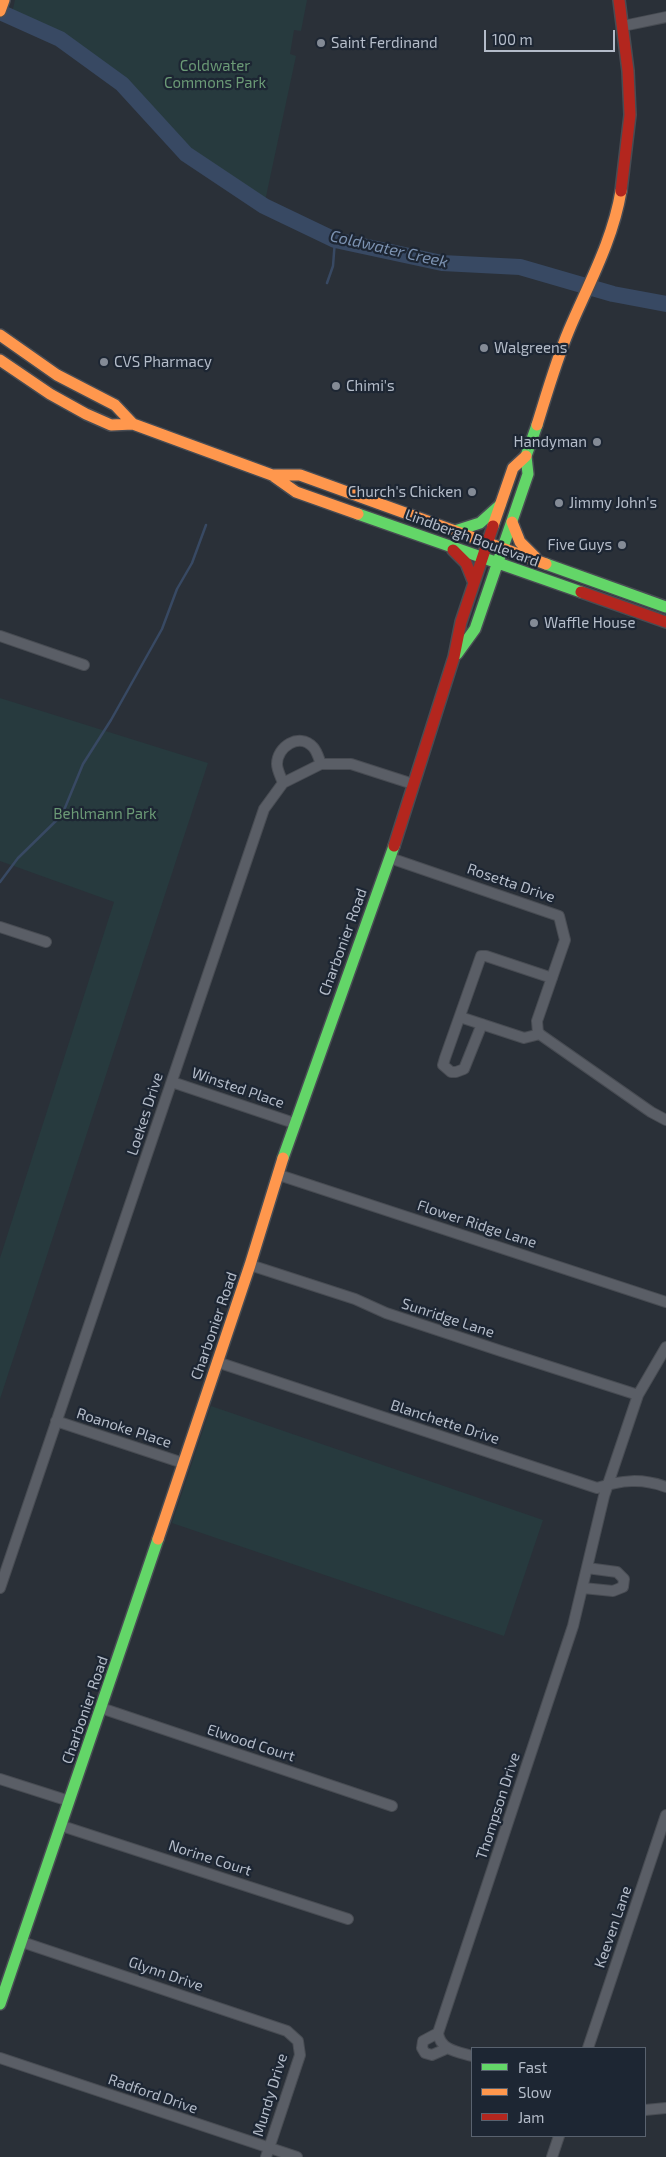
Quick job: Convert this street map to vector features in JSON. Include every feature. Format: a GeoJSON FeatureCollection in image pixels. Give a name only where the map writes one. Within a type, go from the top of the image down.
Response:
{"type":"FeatureCollection","features":[{"type":"Feature","properties":{"kind":"main road"},"geometry":{"type":"LineString","coordinates":[[0,11],[4,0]]}},
{"type":"Feature","properties":{"kind":"main road"},"geometry":{"type":"LineString","coordinates":[[526,456],[559,357],[596,269],[618,209],[629,142],[628,72],[620,0]]}},
{"type":"Feature","properties":{"kind":"main road","name":"Lindbergh Boulevard"},"geometry":{"type":"LineString","coordinates":[[0,335],[56,375],[116,405],[133,424]]}},
{"type":"Feature","properties":{"kind":"main road","name":"Lindbergh Boulevard"},"geometry":{"type":"LineString","coordinates":[[0,360],[32,383],[86,414],[111,424],[133,424],[272,475],[296,492],[666,622]]}},
{"type":"Feature","properties":{"kind":"main road","name":"Charbonier Road"},"geometry":{"type":"LineString","coordinates":[[0,2004],[62,1826],[250,1265],[294,1123],[390,858],[454,657],[461,622],[500,506],[513,468],[526,456]]}},
{"type":"Feature","properties":{"kind":"main road","name":"Charbonier Road"},"geometry":{"type":"LineString","coordinates":[[454,657],[476,629],[528,474],[526,456]]}},
{"type":"Feature","properties":{"kind":"main road","name":"Lindbergh Boulevard"},"geometry":{"type":"LineString","coordinates":[[272,475],[300,475],[666,607]]}},
{"type":"Feature","properties":{"kind":"main road"},"geometry":{"type":"LineString","coordinates":[[455,531],[480,523],[500,506]]}},
{"type":"Feature","properties":{"kind":"main road"},"geometry":{"type":"LineString","coordinates":[[512,522],[520,542],[538,560]]}},
{"type":"Feature","properties":{"kind":"main road"},"geometry":{"type":"LineString","coordinates":[[450,546],[466,563],[474,583]]}},
{"type":"Feature","properties":{"kind":"street"},"geometry":{"type":"LineString","coordinates":[[622,20],[666,17]]}},
{"type":"Feature","properties":{"kind":"street"},"geometry":{"type":"LineString","coordinates":[[0,636],[84,665]]}},
{"type":"Feature","properties":{"kind":"street"},"geometry":{"type":"LineString","coordinates":[[283,783],[277,764],[280,753],[291,743],[305,742],[313,747],[321,764]]}},
{"type":"Feature","properties":{"kind":"street","name":"Loekes Drive"},"geometry":{"type":"LineString","coordinates":[[0,1588],[264,809],[283,783],[321,764],[351,764],[413,784]]}},
{"type":"Feature","properties":{"kind":"street","name":"Rosetta Drive"},"geometry":{"type":"LineString","coordinates":[[390,858],[559,916],[566,940],[537,1021],[540,1034]]}},
{"type":"Feature","properties":{"kind":"street"},"geometry":{"type":"LineString","coordinates":[[0,927],[46,942]]}},
{"type":"Feature","properties":{"kind":"street"},"geometry":{"type":"LineString","coordinates":[[482,1024],[464,1069],[451,1072],[443,1064],[481,956],[552,978]]}},
{"type":"Feature","properties":{"kind":"street"},"geometry":{"type":"LineString","coordinates":[[460,1017],[524,1038],[540,1034],[651,1112],[666,1120]]}},
{"type":"Feature","properties":{"kind":"street","name":"Winsted Place"},"geometry":{"type":"LineString","coordinates":[[172,1082],[294,1123]]}},
{"type":"Feature","properties":{"kind":"street","name":"Flower Ridge Lane"},"geometry":{"type":"LineString","coordinates":[[279,1175],[666,1302]]}},
{"type":"Feature","properties":{"kind":"street","name":"Sunridge Lane"},"geometry":{"type":"LineString","coordinates":[[250,1265],[355,1298],[412,1322],[638,1395]]}},
{"type":"Feature","properties":{"kind":"street","name":"Thompson Drive"},"geometry":{"type":"LineString","coordinates":[[471,2056],[442,2041],[562,1664],[609,1484],[638,1395],[666,1347]]}},
{"type":"Feature","properties":{"kind":"street","name":"Blanchette Drive"},"geometry":{"type":"LineString","coordinates":[[217,1362],[597,1488],[609,1484],[641,1480],[666,1487]]}},
{"type":"Feature","properties":{"kind":"street","name":"Roanoke Place"},"geometry":{"type":"LineString","coordinates":[[56,1421],[183,1463]]}},
{"type":"Feature","properties":{"kind":"street"},"geometry":{"type":"LineString","coordinates":[[583,1588],[613,1591],[624,1584],[624,1578],[617,1572],[587,1568]]}},
{"type":"Feature","properties":{"kind":"street","name":"Elwood Court"},"geometry":{"type":"LineString","coordinates":[[101,1708],[392,1806]]}},
{"type":"Feature","properties":{"kind":"street"},"geometry":{"type":"LineString","coordinates":[[0,1778],[69,1801]]}},
{"type":"Feature","properties":{"kind":"street","name":"Keeven Lane"},"geometry":{"type":"LineString","coordinates":[[588,2047],[666,1815]]}},
{"type":"Feature","properties":{"kind":"street","name":"Norine Court"},"geometry":{"type":"LineString","coordinates":[[62,1826],[348,1919]]}},
{"type":"Feature","properties":{"kind":"street","name":"Glynn Drive"},"geometry":{"type":"LineString","coordinates":[[22,1942],[287,2031],[298,2041]]}},
{"type":"Feature","properties":{"kind":"street","name":"Mundy Drive"},"geometry":{"type":"LineString","coordinates":[[267,2153],[300,2055],[298,2041]]}},
{"type":"Feature","properties":{"kind":"street","name":"Radford Drive"},"geometry":{"type":"LineString","coordinates":[[0,2058],[267,2153],[297,2157]]}},
{"type":"Feature","properties":{"kind":"street"},"geometry":{"type":"LineString","coordinates":[[646,2110],[666,2108]]}},
{"type":"Feature","properties":{"kind":"street"},"geometry":{"type":"LineString","coordinates":[[552,2157],[559,2137]]}},
{"type":"Feature","properties":{"kind":"green space","name":"Coldwater Commons Park"},"geometry":{"type":"Polygon","coordinates":[[[15,0],[307,0],[301,31],[294,30],[290,54],[296,56],[264,206],[186,154],[122,84],[60,39],[11,17],[15,0]]]}},
{"type":"Feature","properties":{"kind":"green space","name":"Behlmann Park"},"geometry":{"type":"Polygon","coordinates":[[[0,698],[208,763],[0,1399],[0,1258],[114,902],[0,861],[0,698]]]}},
{"type":"Feature","properties":{"kind":"green space"},"geometry":{"type":"Polygon","coordinates":[[[211,1406],[543,1520],[504,1636],[172,1523],[211,1406]]]}},
{"type":"Feature","properties":{"kind":"waterway","name":"Coldwater Creek"},"geometry":{"type":"LineString","coordinates":[[0,12],[60,39],[122,84],[186,154],[264,206],[335,240],[442,263],[520,267],[613,294],[666,304]]}},
{"type":"Feature","properties":{"kind":"waterway"},"geometry":{"type":"LineString","coordinates":[[327,283],[333,266],[335,240]]}},
{"type":"Feature","properties":{"kind":"waterway"},"geometry":{"type":"LineString","coordinates":[[0,882],[18,858],[62,815],[83,764],[111,720],[162,629],[177,589],[192,563],[206,525]]}},
{"type":"Feature","properties":{"kind":"traffic: fast"},"geometry":{"type":"LineString","coordinates":[[457,654],[475,629],[528,474],[526,456],[537,425]]}},
{"type":"Feature","properties":{"kind":"traffic: fast"},"geometry":{"type":"LineString","coordinates":[[455,531],[480,523],[500,505]]}},
{"type":"Feature","properties":{"kind":"traffic: fast"},"geometry":{"type":"LineString","coordinates":[[358,514],[581,592]]}},
{"type":"Feature","properties":{"kind":"traffic: fast"},"geometry":{"type":"LineString","coordinates":[[546,564],[666,607]]}},
{"type":"Feature","properties":{"kind":"traffic: fast"},"geometry":{"type":"LineString","coordinates":[[283,1158],[394,846]]}},
{"type":"Feature","properties":{"kind":"traffic: fast"},"geometry":{"type":"LineString","coordinates":[[0,2004],[158,1539]]}},
{"type":"Feature","properties":{"kind":"traffic: slow"},"geometry":{"type":"LineString","coordinates":[[0,11],[4,0]]}},
{"type":"Feature","properties":{"kind":"traffic: slow"},"geometry":{"type":"LineString","coordinates":[[537,425],[564,342],[606,245],[621,191]]}},
{"type":"Feature","properties":{"kind":"traffic: slow"},"geometry":{"type":"LineString","coordinates":[[0,335],[57,375],[115,405],[133,424]]}},
{"type":"Feature","properties":{"kind":"traffic: slow"},"geometry":{"type":"LineString","coordinates":[[0,360],[50,394],[86,414],[111,425],[133,424],[272,475],[296,492],[358,514]]}},
{"type":"Feature","properties":{"kind":"traffic: slow"},"geometry":{"type":"LineString","coordinates":[[493,526],[513,468],[526,456]]}},
{"type":"Feature","properties":{"kind":"traffic: slow"},"geometry":{"type":"LineString","coordinates":[[272,475],[300,475],[546,564]]}},
{"type":"Feature","properties":{"kind":"traffic: slow"},"geometry":{"type":"LineString","coordinates":[[512,522],[520,542],[535,557]]}},
{"type":"Feature","properties":{"kind":"traffic: slow"},"geometry":{"type":"LineString","coordinates":[[158,1539],[250,1265],[283,1158]]}},
{"type":"Feature","properties":{"kind":"traffic: jam"},"geometry":{"type":"LineString","coordinates":[[619,0],[628,71],[630,115],[621,191]]}},
{"type":"Feature","properties":{"kind":"traffic: jam"},"geometry":{"type":"LineString","coordinates":[[394,846],[454,657],[461,622],[493,526]]}},
{"type":"Feature","properties":{"kind":"traffic: jam"},"geometry":{"type":"LineString","coordinates":[[453,550],[466,563],[474,583]]}},
{"type":"Feature","properties":{"kind":"traffic: jam"},"geometry":{"type":"LineString","coordinates":[[581,592],[666,622]]}},
{"type":"Feature","properties":{"kind":"place","name":"Saint Ferdinand"},"geometry":{"type":"Point","coordinates":[321,43]}},
{"type":"Feature","properties":{"kind":"place","name":"Walgreens"},"geometry":{"type":"Point","coordinates":[484,348]}},
{"type":"Feature","properties":{"kind":"place","name":"CVS Pharmacy"},"geometry":{"type":"Point","coordinates":[104,362]}},
{"type":"Feature","properties":{"kind":"place","name":"Chimi's"},"geometry":{"type":"Point","coordinates":[336,386]}},
{"type":"Feature","properties":{"kind":"place","name":"Handyman"},"geometry":{"type":"Point","coordinates":[597,442]}},
{"type":"Feature","properties":{"kind":"place","name":"Church's Chicken"},"geometry":{"type":"Point","coordinates":[472,492]}},
{"type":"Feature","properties":{"kind":"place","name":"Jimmy John's"},"geometry":{"type":"Point","coordinates":[559,503]}},
{"type":"Feature","properties":{"kind":"place","name":"Five Guys"},"geometry":{"type":"Point","coordinates":[622,545]}},
{"type":"Feature","properties":{"kind":"place","name":"Waffle House"},"geometry":{"type":"Point","coordinates":[534,623]}}]}
